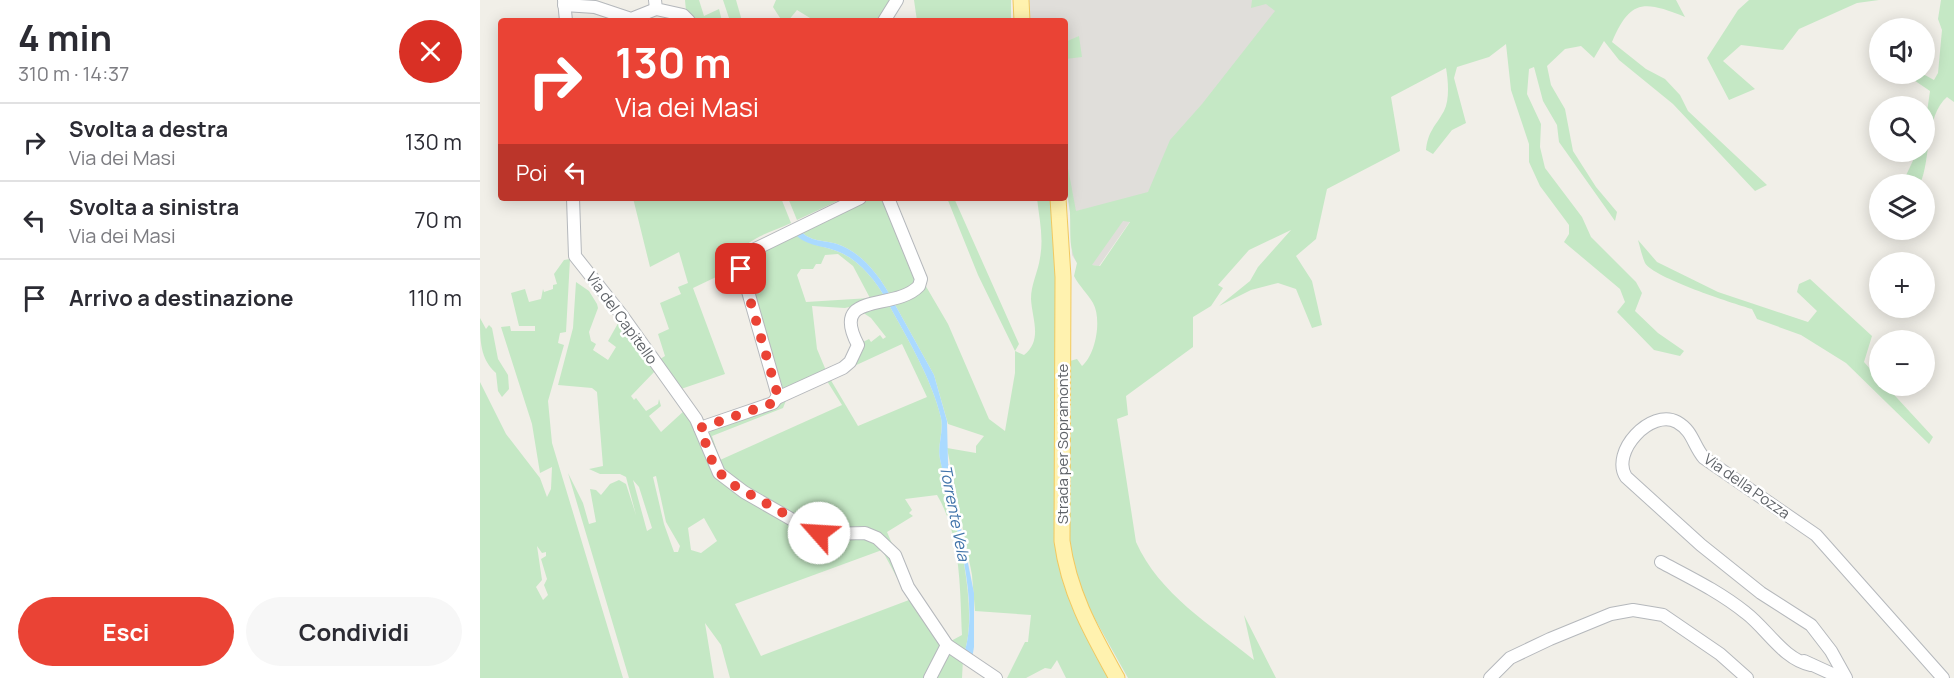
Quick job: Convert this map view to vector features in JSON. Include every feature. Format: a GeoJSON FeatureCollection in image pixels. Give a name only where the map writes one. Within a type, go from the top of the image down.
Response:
{"type":"FeatureCollection","features":[{"type":"Feature","properties":{"kind":"main road"},"geometry":{"type":"LineString","coordinates":[[1021,0],[1022,18]]}},
{"type":"Feature","properties":{"kind":"main road","name":"Strada per Sopramonte"},"geometry":{"type":"LineString","coordinates":[[1058,201],[1063,277],[1062,542],[1068,577],[1076,599],[1117,678]]}},
{"type":"Feature","properties":{"kind":"street"},"geometry":{"type":"LineString","coordinates":[[886,18],[897,0]]}},
{"type":"Feature","properties":{"kind":"street"},"geometry":{"type":"LineString","coordinates":[[566,18],[564,3],[595,7],[629,18]]}},
{"type":"Feature","properties":{"kind":"street"},"geometry":{"type":"LineString","coordinates":[[634,18],[656,5],[686,18]]}},
{"type":"Feature","properties":{"kind":"street","name":"Via del Capitello"},"geometry":{"type":"LineString","coordinates":[[573,201],[575,256],[629,325],[700,428],[714,466],[728,482],[812,531],[827,534],[865,533],[877,538],[890,549],[908,587],[947,645]]}},
{"type":"Feature","properties":{"kind":"street"},"geometry":{"type":"LineString","coordinates":[[777,398],[778,390],[741,261],[748,251],[854,201]]}},
{"type":"Feature","properties":{"kind":"street"},"geometry":{"type":"LineString","coordinates":[[700,428],[773,403],[777,398],[843,368],[850,362],[858,345],[851,333],[850,315],[855,309],[889,300],[917,289],[921,279],[889,201]]}},
{"type":"Feature","properties":{"kind":"street","name":"Via della Pozza"},"geometry":{"type":"LineString","coordinates":[[1846,678],[1831,651],[1810,625],[1752,586],[1626,477],[1622,467],[1624,456],[1632,440],[1643,429],[1663,419],[1676,421],[1692,434],[1698,451],[1704,458],[1816,535],[1943,678]]}},
{"type":"Feature","properties":{"kind":"street"},"geometry":{"type":"LineString","coordinates":[[1661,562],[1719,593],[1748,614],[1798,663],[1810,665],[1842,678]]}},
{"type":"Feature","properties":{"kind":"street"},"geometry":{"type":"LineString","coordinates":[[1490,678],[1510,658],[1611,614],[1633,610],[1663,615],[1720,654],[1747,678]]}},
{"type":"Feature","properties":{"kind":"street"},"geometry":{"type":"LineString","coordinates":[[1764,623],[1810,665]]}},
{"type":"Feature","properties":{"kind":"street"},"geometry":{"type":"LineString","coordinates":[[930,678],[947,645],[996,678]]}},
{"type":"Feature","properties":{"kind":"shaded area"},"geometry":{"type":"Polygon","coordinates":[[[1029,0],[1284,0],[1099,266],[1077,263],[1072,255],[1068,201],[1068,18],[1029,18],[1029,0]]]}},
{"type":"Feature","properties":{"kind":"green space"},"geometry":{"type":"Polygon","coordinates":[[[685,0],[699,0],[704,16],[719,9],[721,18],[692,18],[686,11],[685,0]]]}},
{"type":"Feature","properties":{"kind":"green space"},"geometry":{"type":"Polygon","coordinates":[[[723,0],[736,0],[741,18],[729,18],[723,0]]]}},
{"type":"Feature","properties":{"kind":"green space"},"geometry":{"type":"Polygon","coordinates":[[[776,0],[891,0],[879,18],[810,18],[797,10],[790,18],[780,18],[773,7],[776,0]]]}},
{"type":"Feature","properties":{"kind":"green space"},"geometry":{"type":"Polygon","coordinates":[[[914,0],[1011,0],[1011,18],[917,18],[914,0]]]}},
{"type":"Feature","properties":{"kind":"green space"},"geometry":{"type":"Polygon","coordinates":[[[1252,0],[1676,0],[1685,17],[1658,8],[1640,7],[1625,18],[1612,42],[1646,69],[1665,79],[1680,95],[1688,111],[1767,185],[1755,191],[1673,104],[1619,60],[1604,41],[1594,58],[1581,46],[1565,49],[1547,66],[1551,85],[1565,109],[1573,151],[1596,187],[1617,212],[1615,221],[1559,142],[1557,125],[1543,101],[1534,67],[1529,69],[1527,94],[1541,124],[1540,147],[1545,168],[1582,217],[1591,237],[1636,282],[1642,293],[1635,311],[1658,333],[1684,351],[1680,356],[1654,350],[1617,312],[1625,302],[1620,289],[1564,242],[1569,234],[1569,225],[1540,186],[1529,162],[1529,144],[1511,90],[1506,44],[1489,57],[1457,67],[1454,78],[1466,123],[1452,130],[1433,154],[1426,150],[1430,134],[1446,106],[1448,90],[1446,68],[1391,97],[1400,151],[1327,189],[1316,239],[1296,256],[1312,281],[1322,325],[1312,328],[1296,289],[1278,283],[1251,290],[1219,306],[1250,281],[1258,267],[1291,230],[1249,250],[1218,285],[1223,288],[1211,306],[1193,317],[1193,347],[1126,396],[1128,415],[1117,419],[1136,542],[1146,561],[1172,593],[1254,660],[1244,615],[1276,678],[1128,678],[1082,596],[1067,540],[1070,361],[1077,359],[1082,366],[1087,361],[1094,345],[1097,327],[1096,310],[1093,303],[1074,276],[1077,263],[1071,245],[1068,168],[1076,211],[1148,192],[1170,140],[1202,104],[1275,11],[1266,4],[1251,8],[1252,0]],[[1123,221],[1092,265],[1100,266],[1130,222],[1123,221]]]}},
{"type":"Feature","properties":{"kind":"green space"},"geometry":{"type":"Polygon","coordinates":[[[1749,0],[1879,0],[1857,3],[1799,29],[1783,50],[1741,45],[1723,61],[1755,89],[1729,100],[1707,58],[1738,10],[1749,0]]]}},
{"type":"Feature","properties":{"kind":"green space"},"geometry":{"type":"Polygon","coordinates":[[[1941,0],[1954,0],[1954,102],[1947,97],[1935,115],[1935,96],[1929,96],[1930,91],[1920,84],[1935,84],[1942,30],[1938,19],[1941,0]]]}},
{"type":"Feature","properties":{"kind":"green space"},"geometry":{"type":"Polygon","coordinates":[[[1079,36],[1082,57],[1068,59],[1068,41],[1079,36]]]}},
{"type":"Feature","properties":{"kind":"green space"},"geometry":{"type":"Polygon","coordinates":[[[1912,162],[1925,162],[1923,174],[1907,174],[1912,162]]]}},
{"type":"Feature","properties":{"kind":"green space"},"geometry":{"type":"Polygon","coordinates":[[[634,201],[782,201],[791,223],[755,239],[740,251],[735,268],[693,288],[725,374],[678,390],[657,361],[665,356],[658,334],[669,329],[660,303],[681,294],[678,287],[688,283],[679,252],[650,267],[634,201]]]}},
{"type":"Feature","properties":{"kind":"green space"},"geometry":{"type":"Polygon","coordinates":[[[789,201],[838,201],[797,220],[789,201]]]}},
{"type":"Feature","properties":{"kind":"green space"},"geometry":{"type":"Polygon","coordinates":[[[865,201],[887,201],[918,283],[891,297],[875,273],[861,258],[846,248],[813,239],[801,231],[865,201]]]}},
{"type":"Feature","properties":{"kind":"green space"},"geometry":{"type":"Polygon","coordinates":[[[948,201],[955,201],[1019,344],[1015,351],[978,275],[948,201]]]}},
{"type":"Feature","properties":{"kind":"green space"},"geometry":{"type":"Polygon","coordinates":[[[1037,201],[1054,201],[1057,222],[1058,525],[1111,678],[1066,678],[1057,660],[1051,669],[1045,668],[1026,678],[1007,678],[1025,642],[1028,642],[1031,615],[975,611],[972,575],[947,448],[976,453],[976,446],[984,436],[948,424],[934,375],[893,301],[924,283],[948,324],[989,419],[1005,431],[1015,373],[1015,351],[1024,355],[1030,349],[1035,336],[1031,294],[1042,243],[1037,201]]]}},
{"type":"Feature","properties":{"kind":"green space"},"geometry":{"type":"Polygon","coordinates":[[[795,234],[806,241],[839,252],[853,260],[872,278],[886,299],[845,308],[812,306],[817,349],[827,373],[784,392],[747,268],[749,257],[795,234]],[[838,254],[825,255],[821,264],[816,264],[813,269],[801,269],[797,275],[806,302],[870,298],[853,266],[838,254]]]}},
{"type":"Feature","properties":{"kind":"green space"},"geometry":{"type":"Polygon","coordinates":[[[1638,240],[1657,262],[1718,292],[1808,322],[1817,311],[1797,292],[1799,284],[1810,279],[1869,333],[1869,346],[1864,362],[1869,368],[1869,385],[1846,363],[1801,335],[1757,319],[1752,309],[1663,276],[1645,263],[1638,240]]]}},
{"type":"Feature","properties":{"kind":"green space"},"geometry":{"type":"Polygon","coordinates":[[[570,259],[566,332],[560,333],[558,343],[564,345],[548,401],[552,443],[623,678],[480,678],[480,382],[506,434],[540,478],[547,497],[551,489],[552,467],[540,473],[532,424],[501,327],[510,326],[511,331],[535,331],[535,326],[519,326],[511,293],[525,289],[529,302],[541,299],[543,289],[544,292],[553,289],[553,285],[557,284],[554,274],[564,260],[570,259]],[[537,546],[542,580],[536,587],[543,600],[548,595],[544,585],[547,579],[541,559],[546,556],[546,552],[542,553],[537,546]]]}},
{"type":"Feature","properties":{"kind":"green space"},"geometry":{"type":"Polygon","coordinates":[[[576,282],[589,291],[598,308],[589,332],[591,341],[596,344],[593,350],[608,360],[616,347],[608,341],[621,318],[656,370],[631,396],[634,400],[636,398],[646,411],[658,404],[659,399],[661,406],[649,416],[661,432],[685,410],[695,425],[711,467],[804,531],[864,537],[885,548],[943,644],[927,678],[730,678],[721,645],[705,623],[714,678],[629,678],[568,473],[583,503],[589,524],[596,522],[590,489],[596,490],[601,495],[610,484],[619,480],[626,484],[636,515],[626,477],[620,474],[600,474],[589,469],[603,466],[597,392],[592,388],[558,385],[573,328],[576,282]],[[656,476],[653,477],[664,524],[674,552],[678,552],[680,546],[666,522],[656,476]],[[633,480],[647,531],[652,528],[639,487],[633,480]],[[704,518],[688,528],[691,550],[701,553],[717,541],[704,518]],[[882,550],[735,604],[761,656],[909,600],[882,550]]]}},
{"type":"Feature","properties":{"kind":"green space"},"geometry":{"type":"Polygon","coordinates":[[[888,303],[918,359],[937,403],[942,423],[940,459],[957,528],[967,582],[968,633],[964,654],[949,642],[962,635],[960,581],[951,527],[937,495],[905,499],[912,510],[909,513],[913,516],[887,532],[893,546],[883,539],[864,532],[814,530],[723,474],[717,467],[707,437],[712,428],[774,407],[783,398],[829,377],[858,426],[927,397],[902,344],[839,373],[853,362],[861,343],[869,339],[871,342],[880,335],[883,339],[886,337],[871,318],[859,310],[888,303]],[[827,381],[787,398],[783,408],[712,436],[720,460],[842,405],[827,381]]]}},
{"type":"Feature","properties":{"kind":"green space"},"geometry":{"type":"Polygon","coordinates":[[[480,318],[486,329],[489,325],[492,328],[498,359],[508,375],[509,389],[502,397],[498,391],[496,373],[487,362],[482,348],[480,318]]]}},
{"type":"Feature","properties":{"kind":"green space"},"geometry":{"type":"Polygon","coordinates":[[[1880,396],[1895,396],[1933,437],[1929,444],[1880,396]]]}},
{"type":"Feature","properties":{"kind":"green space"},"geometry":{"type":"Polygon","coordinates":[[[949,651],[963,659],[962,678],[933,678],[949,651]]]}},
{"type":"Feature","properties":{"kind":"water"},"geometry":{"type":"Polygon","coordinates":[[[801,231],[813,239],[846,248],[861,258],[875,273],[891,297],[886,299],[872,278],[853,260],[839,252],[810,244],[795,234],[801,231]]]}},
{"type":"Feature","properties":{"kind":"water","name":"Torrente Vela"},"geometry":{"type":"Polygon","coordinates":[[[893,301],[934,375],[947,421],[948,463],[974,593],[972,659],[964,654],[969,632],[967,581],[940,459],[941,418],[925,373],[888,303],[893,301]]]}},
{"type":"Feature","properties":{"kind":"route"},"geometry":{"type":"LineString","coordinates":[[741,269],[778,396],[773,403],[700,428],[714,466],[728,482],[802,526],[819,533]]}}]}
